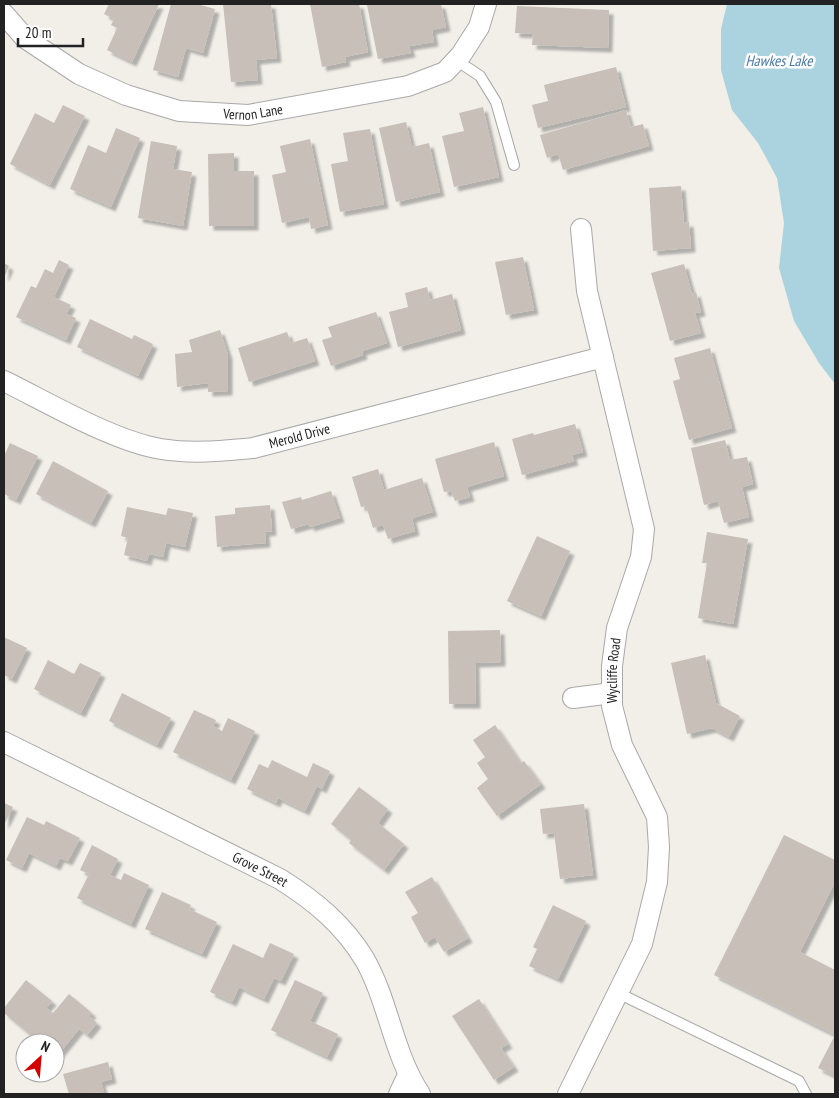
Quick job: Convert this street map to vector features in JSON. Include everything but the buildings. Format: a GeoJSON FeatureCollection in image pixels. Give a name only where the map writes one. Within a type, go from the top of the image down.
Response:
{"type":"FeatureCollection","features":[{"type":"Feature","properties":{"kind":"street","name":"Vernon Lane"},"geometry":{"type":"LineString","coordinates":[[4,14],[25,38],[79,74],[126,95],[179,111],[248,115],[408,86],[445,72],[456,60],[479,27],[486,4]]}},
{"type":"Feature","properties":{"kind":"street","name":"Wycliffe Road"},"geometry":{"type":"LineString","coordinates":[[568,1094],[642,944],[657,882],[659,847],[657,817],[622,745],[612,706],[612,666],[618,628],[641,557],[644,529],[587,291],[581,229]]}},
{"type":"Feature","properties":{"kind":"street","name":"Merold Drive"},"geometry":{"type":"LineString","coordinates":[[4,381],[117,435],[160,449],[206,453],[253,448],[603,357]]}},
{"type":"Feature","properties":{"kind":"street"},"geometry":{"type":"LineString","coordinates":[[573,698],[612,693]]}},
{"type":"Feature","properties":{"kind":"street","name":"Grove Street"},"geometry":{"type":"LineString","coordinates":[[4,742],[280,880],[314,901],[342,928],[365,961],[408,1076],[420,1094]]}},
{"type":"Feature","properties":{"kind":"street"},"geometry":{"type":"LineString","coordinates":[[399,1094],[408,1076]]}},
{"type":"Feature","properties":{"kind":"lane"},"geometry":{"type":"LineString","coordinates":[[456,60],[480,76],[492,94],[501,115],[514,165]]}},
{"type":"Feature","properties":{"kind":"lane"},"geometry":{"type":"LineString","coordinates":[[618,993],[799,1081],[806,1094]]}},
{"type":"Feature","properties":{"kind":"water","name":"Hawkes Lake"},"geometry":{"type":"Polygon","coordinates":[[[727,4],[835,4],[835,384],[819,363],[794,321],[779,268],[784,223],[777,178],[758,143],[732,110],[721,70],[721,29],[727,4]]]}}]}
